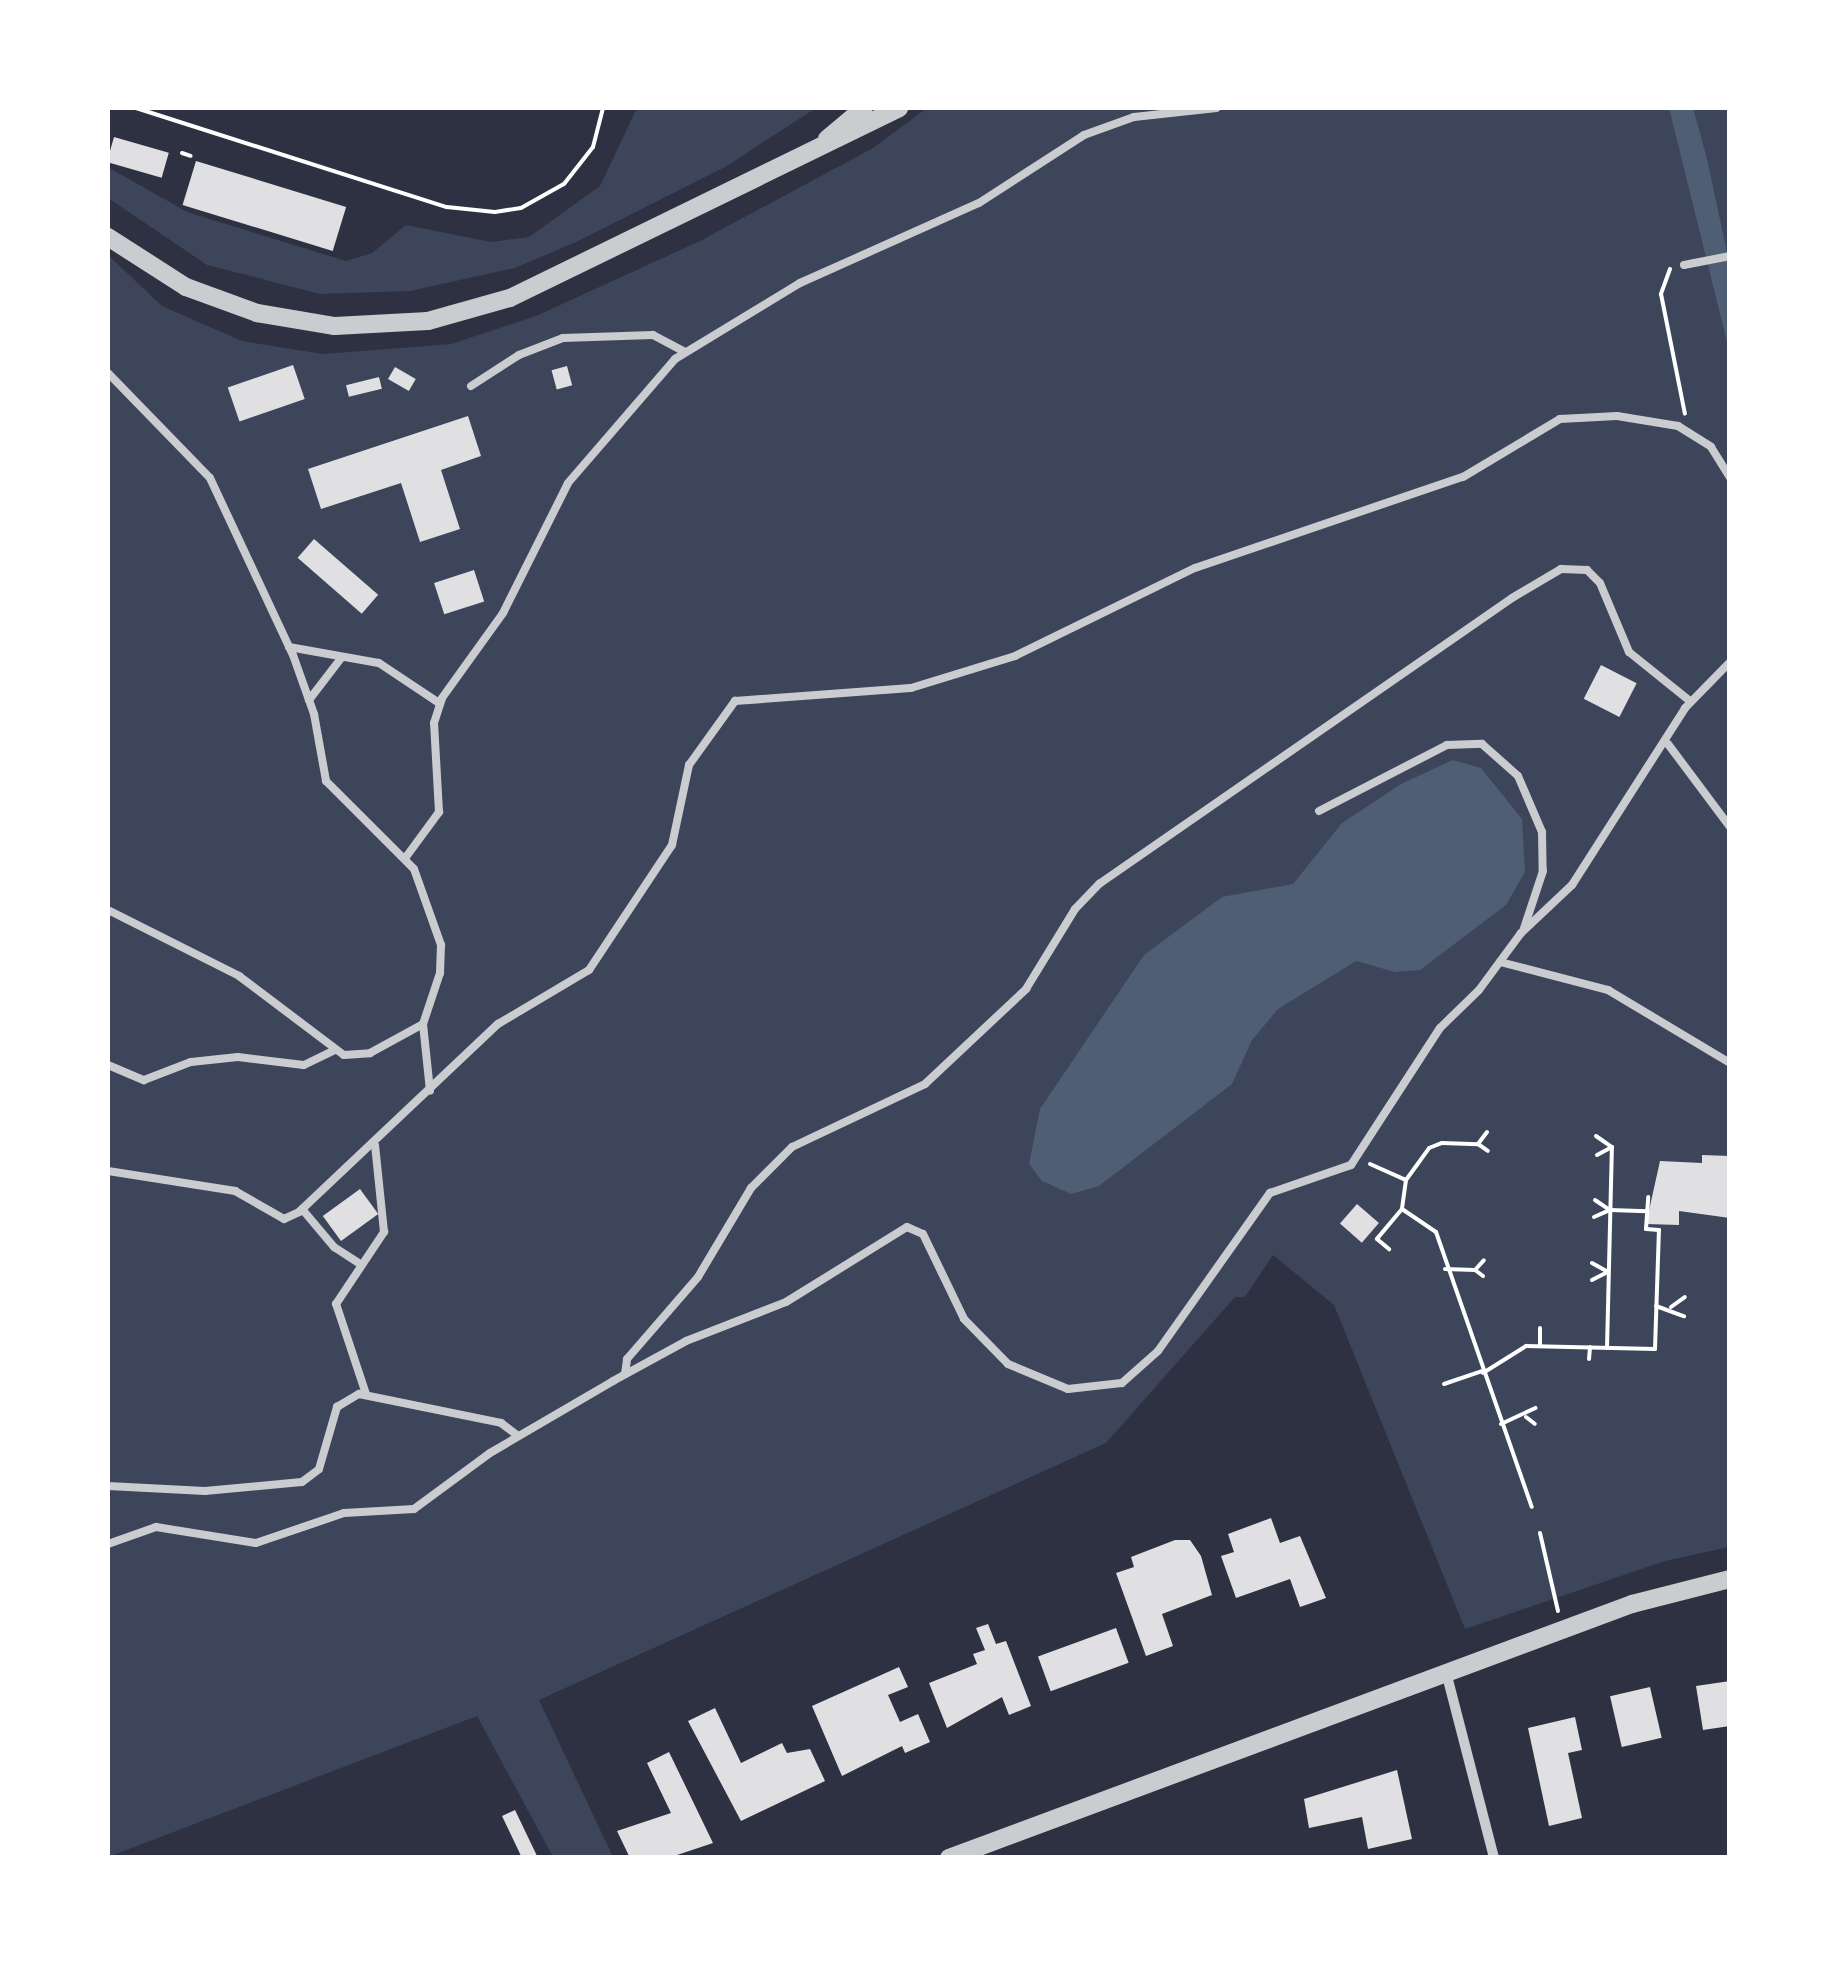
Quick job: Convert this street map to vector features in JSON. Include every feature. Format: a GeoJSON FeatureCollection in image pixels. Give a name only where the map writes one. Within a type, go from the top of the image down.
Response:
{"type":"FeatureCollection","features":[{"type":"Feature","properties":{"kind":"street"},"geometry":{"type":"LineString","coordinates":[[798,160],[864,108]]}},
{"type":"Feature","properties":{"kind":"street"},"geometry":{"type":"LineString","coordinates":[[108,237],[177,282],[238,308],[314,324],[408,324],[510,298],[899,108]]}},
{"type":"Feature","properties":{"kind":"street"},"geometry":{"type":"LineString","coordinates":[[949,1858],[1446,1670],[1562,1629],[1730,1579]]}},
{"type":"Feature","properties":{"kind":"street"},"geometry":{"type":"LineString","coordinates":[[1446,1670],[1494,1858]]}},
{"type":"Feature","properties":{"kind":"lane"},"geometry":{"type":"LineString","coordinates":[[406,857],[439,812],[439,703],[503,613],[568,483],[685,352],[871,246],[979,203],[1084,135],[1134,117],[1217,108]]}},
{"type":"Feature","properties":{"kind":"lane"},"geometry":{"type":"LineString","coordinates":[[1684,264],[1730,256]]}},
{"type":"Feature","properties":{"kind":"lane"},"geometry":{"type":"LineString","coordinates":[[471,386],[563,338],[653,335],[685,352]]}},
{"type":"Feature","properties":{"kind":"lane"},"geometry":{"type":"LineString","coordinates":[[108,374],[210,478],[290,647],[309,700],[328,786],[406,857],[441,945],[440,973],[423,1024],[430,1090]]}},
{"type":"Feature","properties":{"kind":"lane"},"geometry":{"type":"LineString","coordinates":[[108,1171],[235,1191],[284,1219],[302,1209],[375,1146],[498,1024],[589,970],[672,845],[686,771],[730,704],[790,692],[911,688],[1016,656],[1194,568],[1463,477],[1553,421],[1617,416],[1681,428],[1711,447],[1730,478]]}},
{"type":"Feature","properties":{"kind":"lane"},"geometry":{"type":"LineString","coordinates":[[625,1374],[627,1358],[698,1278],[751,1188],[792,1146],[925,1084],[1026,990],[1069,918],[1099,884],[1527,588],[1566,567],[1592,574],[1628,652],[1690,701]]}},
{"type":"Feature","properties":{"kind":"lane"},"geometry":{"type":"LineString","coordinates":[[290,647],[387,667],[439,703]]}},
{"type":"Feature","properties":{"kind":"lane"},"geometry":{"type":"LineString","coordinates":[[309,700],[342,658]]}},
{"type":"Feature","properties":{"kind":"lane"},"geometry":{"type":"LineString","coordinates":[[108,1544],[156,1527],[250,1544],[355,1510],[414,1509],[518,1436],[625,1374],[686,1341],[786,1302],[910,1228],[926,1238],[964,1318],[1000,1358],[1060,1388],[1115,1385],[1158,1351],[1270,1193],[1343,1172],[1357,1158],[1440,1028],[1525,929],[1572,884],[1668,744],[1690,701],[1730,662]]}},
{"type":"Feature","properties":{"kind":"lane"},"geometry":{"type":"LineString","coordinates":[[1320,811],[1447,745],[1482,744],[1518,776],[1542,832],[1543,871],[1525,929]]}},
{"type":"Feature","properties":{"kind":"lane"},"geometry":{"type":"LineString","coordinates":[[1668,744],[1730,827]]}},
{"type":"Feature","properties":{"kind":"lane"},"geometry":{"type":"LineString","coordinates":[[108,910],[246,980],[335,1050],[361,1056],[423,1024]]}},
{"type":"Feature","properties":{"kind":"lane"},"geometry":{"type":"LineString","coordinates":[[1500,962],[1608,990],[1730,1063]]}},
{"type":"Feature","properties":{"kind":"lane"},"geometry":{"type":"LineString","coordinates":[[108,1065],[144,1080],[182,1064],[229,1057],[313,1064],[335,1050]]}},
{"type":"Feature","properties":{"kind":"lane"},"geometry":{"type":"LineString","coordinates":[[366,1394],[336,1304],[384,1232],[375,1146]]}},
{"type":"Feature","properties":{"kind":"lane"},"geometry":{"type":"LineString","coordinates":[[302,1209],[334,1247],[360,1264]]}},
{"type":"Feature","properties":{"kind":"lane"},"geometry":{"type":"LineString","coordinates":[[108,1486],[205,1491],[302,1482],[319,1469],[337,1407],[366,1394],[501,1423],[518,1436]]}},
{"type":"Feature","properties":{"kind":"path"},"geometry":{"type":"LineString","coordinates":[[136,108],[470,212],[520,208],[564,184],[593,147],[604,108]]}},
{"type":"Feature","properties":{"kind":"path"},"geometry":{"type":"LineString","coordinates":[[182,153],[192,156]]}},
{"type":"Feature","properties":{"kind":"path"},"geometry":{"type":"LineString","coordinates":[[1681,428],[1686,405],[1661,294],[1670,268],[1684,264]]}},
{"type":"Feature","properties":{"kind":"path"},"geometry":{"type":"LineString","coordinates":[[1478,1144],[1487,1132]]}},
{"type":"Feature","properties":{"kind":"path"},"geometry":{"type":"LineString","coordinates":[[1596,1136],[1612,1147]]}},
{"type":"Feature","properties":{"kind":"path"},"geometry":{"type":"LineString","coordinates":[[1389,1249],[1377,1239],[1402,1209],[1406,1180],[1429,1148],[1478,1144],[1488,1151]]}},
{"type":"Feature","properties":{"kind":"path"},"geometry":{"type":"LineString","coordinates":[[1597,1155],[1612,1147]]}},
{"type":"Feature","properties":{"kind":"path"},"geometry":{"type":"LineString","coordinates":[[1606,1348],[1612,1147]]}},
{"type":"Feature","properties":{"kind":"path"},"geometry":{"type":"LineString","coordinates":[[1357,1158],[1406,1180]]}},
{"type":"Feature","properties":{"kind":"path"},"geometry":{"type":"LineString","coordinates":[[1444,1384],[1482,1372],[1526,1346],[1655,1349],[1659,1230],[1646,1229],[1648,1197]]}},
{"type":"Feature","properties":{"kind":"path"},"geometry":{"type":"LineString","coordinates":[[1595,1200],[1610,1210]]}},
{"type":"Feature","properties":{"kind":"path"},"geometry":{"type":"LineString","coordinates":[[1402,1209],[1436,1232],[1445,1270],[1532,1508]]}},
{"type":"Feature","properties":{"kind":"path"},"geometry":{"type":"LineString","coordinates":[[1594,1217],[1610,1210],[1646,1211]]}},
{"type":"Feature","properties":{"kind":"path"},"geometry":{"type":"LineString","coordinates":[[1475,1270],[1484,1260]]}},
{"type":"Feature","properties":{"kind":"path"},"geometry":{"type":"LineString","coordinates":[[1592,1263],[1608,1272]]}},
{"type":"Feature","properties":{"kind":"path"},"geometry":{"type":"LineString","coordinates":[[1445,1270],[1475,1270],[1483,1276]]}},
{"type":"Feature","properties":{"kind":"path"},"geometry":{"type":"LineString","coordinates":[[1592,1280],[1608,1272]]}},
{"type":"Feature","properties":{"kind":"path"},"geometry":{"type":"LineString","coordinates":[[1656,1306],[1671,1306],[1685,1297]]}},
{"type":"Feature","properties":{"kind":"path"},"geometry":{"type":"LineString","coordinates":[[1671,1306],[1684,1316]]}},
{"type":"Feature","properties":{"kind":"path"},"geometry":{"type":"LineString","coordinates":[[1540,1328],[1540,1346]]}},
{"type":"Feature","properties":{"kind":"path"},"geometry":{"type":"LineString","coordinates":[[1590,1347],[1590,1359]]}},
{"type":"Feature","properties":{"kind":"path"},"geometry":{"type":"LineString","coordinates":[[1501,1424],[1526,1417],[1536,1408]]}},
{"type":"Feature","properties":{"kind":"path"},"geometry":{"type":"LineString","coordinates":[[1526,1417],[1535,1424]]}},
{"type":"Feature","properties":{"kind":"path"},"geometry":{"type":"LineString","coordinates":[[1540,1533],[1562,1629]]}},
{"type":"Feature","properties":{"kind":"shaded area"},"geometry":{"type":"Polygon","coordinates":[[[637,108],[816,108],[725,167],[576,242],[515,268],[410,291],[320,294],[207,265],[108,198],[108,167],[187,212],[346,261],[372,253],[406,225],[491,242],[529,237],[600,186],[637,108]]]}},
{"type":"Feature","properties":{"kind":"shaded area"},"geometry":{"type":"Polygon","coordinates":[[[927,108],[1729,108],[1729,1547],[1665,1561],[1465,1629],[1334,1305],[1273,1255],[1245,1297],[1235,1297],[1106,1443],[539,1700],[613,1857],[553,1857],[477,1716],[108,1857],[108,255],[162,306],[242,341],[323,354],[451,344],[536,316],[700,241],[873,148],[927,108]]]}},
{"type":"Feature","properties":{"kind":"shaded area"},"geometry":{"type":"Polygon","coordinates":[[[1669,108],[1693,108],[1706,155],[1729,261],[1729,350],[1669,108]]]}},
{"type":"Feature","properties":{"kind":"shaded area"},"geometry":{"type":"Polygon","coordinates":[[[1453,760],[1481,768],[1522,819],[1525,872],[1506,905],[1420,970],[1395,972],[1356,961],[1278,1009],[1252,1040],[1232,1084],[1099,1186],[1071,1194],[1042,1181],[1029,1164],[1040,1109],[1144,955],[1222,897],[1293,884],[1342,823],[1401,784],[1453,760]]]}},
{"type":"Feature","properties":{"kind":"building"},"geometry":{"type":"Polygon","coordinates":[[[114,137],[169,153],[162,178],[108,162],[114,137]]]}},
{"type":"Feature","properties":{"kind":"building"},"geometry":{"type":"Polygon","coordinates":[[[196,161],[346,207],[333,251],[183,205],[196,161]]]}},
{"type":"Feature","properties":{"kind":"building"},"geometry":{"type":"Polygon","coordinates":[[[293,365],[305,399],[239,422],[228,387],[293,365]]]}},
{"type":"Feature","properties":{"kind":"building"},"geometry":{"type":"Polygon","coordinates":[[[567,366],[572,385],[557,389],[552,370],[567,366]]]}},
{"type":"Feature","properties":{"kind":"building"},"geometry":{"type":"Polygon","coordinates":[[[395,367],[416,379],[409,391],[388,379],[395,367]]]}},
{"type":"Feature","properties":{"kind":"building"},"geometry":{"type":"Polygon","coordinates":[[[379,377],[382,389],[349,397],[346,385],[379,377]]]}},
{"type":"Feature","properties":{"kind":"building"},"geometry":{"type":"Polygon","coordinates":[[[468,416],[481,456],[441,470],[460,529],[420,542],[401,483],[321,509],[308,469],[468,416]]]}},
{"type":"Feature","properties":{"kind":"building"},"geometry":{"type":"Polygon","coordinates":[[[314,539],[378,595],[362,614],[298,558],[314,539]]]}},
{"type":"Feature","properties":{"kind":"building"},"geometry":{"type":"Polygon","coordinates":[[[474,570],[484,601],[444,614],[434,583],[474,570]]]}},
{"type":"Feature","properties":{"kind":"building"},"geometry":{"type":"Polygon","coordinates":[[[1601,665],[1637,683],[1619,717],[1584,699],[1601,665]]]}},
{"type":"Feature","properties":{"kind":"building"},"geometry":{"type":"Polygon","coordinates":[[[1702,1155],[1730,1156],[1730,1218],[1679,1211],[1679,1225],[1646,1224],[1660,1161],[1702,1163],[1702,1155]]]}},
{"type":"Feature","properties":{"kind":"building"},"geometry":{"type":"Polygon","coordinates":[[[360,1189],[378,1214],[341,1241],[323,1216],[360,1189]]]}},
{"type":"Feature","properties":{"kind":"building"},"geometry":{"type":"Polygon","coordinates":[[[1357,1204],[1379,1223],[1362,1243],[1340,1224],[1357,1204]]]}},
{"type":"Feature","properties":{"kind":"building"},"geometry":{"type":"Polygon","coordinates":[[[1271,1518],[1280,1543],[1300,1536],[1326,1598],[1300,1607],[1290,1579],[1236,1598],[1221,1556],[1234,1552],[1228,1534],[1271,1518]]]}},
{"type":"Feature","properties":{"kind":"building"},"geometry":{"type":"Polygon","coordinates":[[[1175,1540],[1190,1540],[1201,1556],[1212,1595],[1162,1614],[1173,1646],[1146,1656],[1116,1573],[1134,1567],[1131,1557],[1175,1540]]]}},
{"type":"Feature","properties":{"kind":"building"},"geometry":{"type":"Polygon","coordinates":[[[988,1624],[996,1644],[1006,1641],[1031,1706],[1009,1715],[1002,1697],[947,1728],[929,1683],[977,1664],[973,1654],[985,1650],[976,1628],[988,1624]]]}},
{"type":"Feature","properties":{"kind":"building"},"geometry":{"type":"Polygon","coordinates":[[[1116,1628],[1129,1663],[1051,1691],[1038,1656],[1116,1628]]]}},
{"type":"Feature","properties":{"kind":"building"},"geometry":{"type":"Polygon","coordinates":[[[899,1667],[908,1687],[888,1695],[900,1722],[918,1714],[930,1742],[905,1753],[902,1746],[842,1776],[812,1706],[899,1667]]]}},
{"type":"Feature","properties":{"kind":"building"},"geometry":{"type":"Polygon","coordinates":[[[1730,1681],[1730,1726],[1703,1730],[1696,1686],[1730,1681]]]}},
{"type":"Feature","properties":{"kind":"building"},"geometry":{"type":"Polygon","coordinates":[[[1650,1687],[1662,1738],[1622,1747],[1610,1696],[1650,1687]]]}},
{"type":"Feature","properties":{"kind":"building"},"geometry":{"type":"Polygon","coordinates":[[[715,1708],[741,1763],[782,1743],[787,1753],[810,1749],[825,1781],[741,1821],[688,1721],[715,1708]]]}},
{"type":"Feature","properties":{"kind":"building"},"geometry":{"type":"Polygon","coordinates":[[[1575,1717],[1582,1750],[1568,1753],[1582,1818],[1549,1826],[1528,1728],[1575,1717]]]}},
{"type":"Feature","properties":{"kind":"building"},"geometry":{"type":"Polygon","coordinates":[[[669,1752],[713,1843],[668,1858],[630,1858],[617,1831],[671,1813],[647,1763],[669,1752]]]}},
{"type":"Feature","properties":{"kind":"building"},"geometry":{"type":"Polygon","coordinates":[[[1397,1770],[1412,1839],[1368,1849],[1362,1817],[1309,1828],[1304,1799],[1397,1770]]]}},
{"type":"Feature","properties":{"kind":"building"},"geometry":{"type":"Polygon","coordinates":[[[515,1810],[538,1858],[522,1858],[502,1816],[515,1810]]]}}]}
